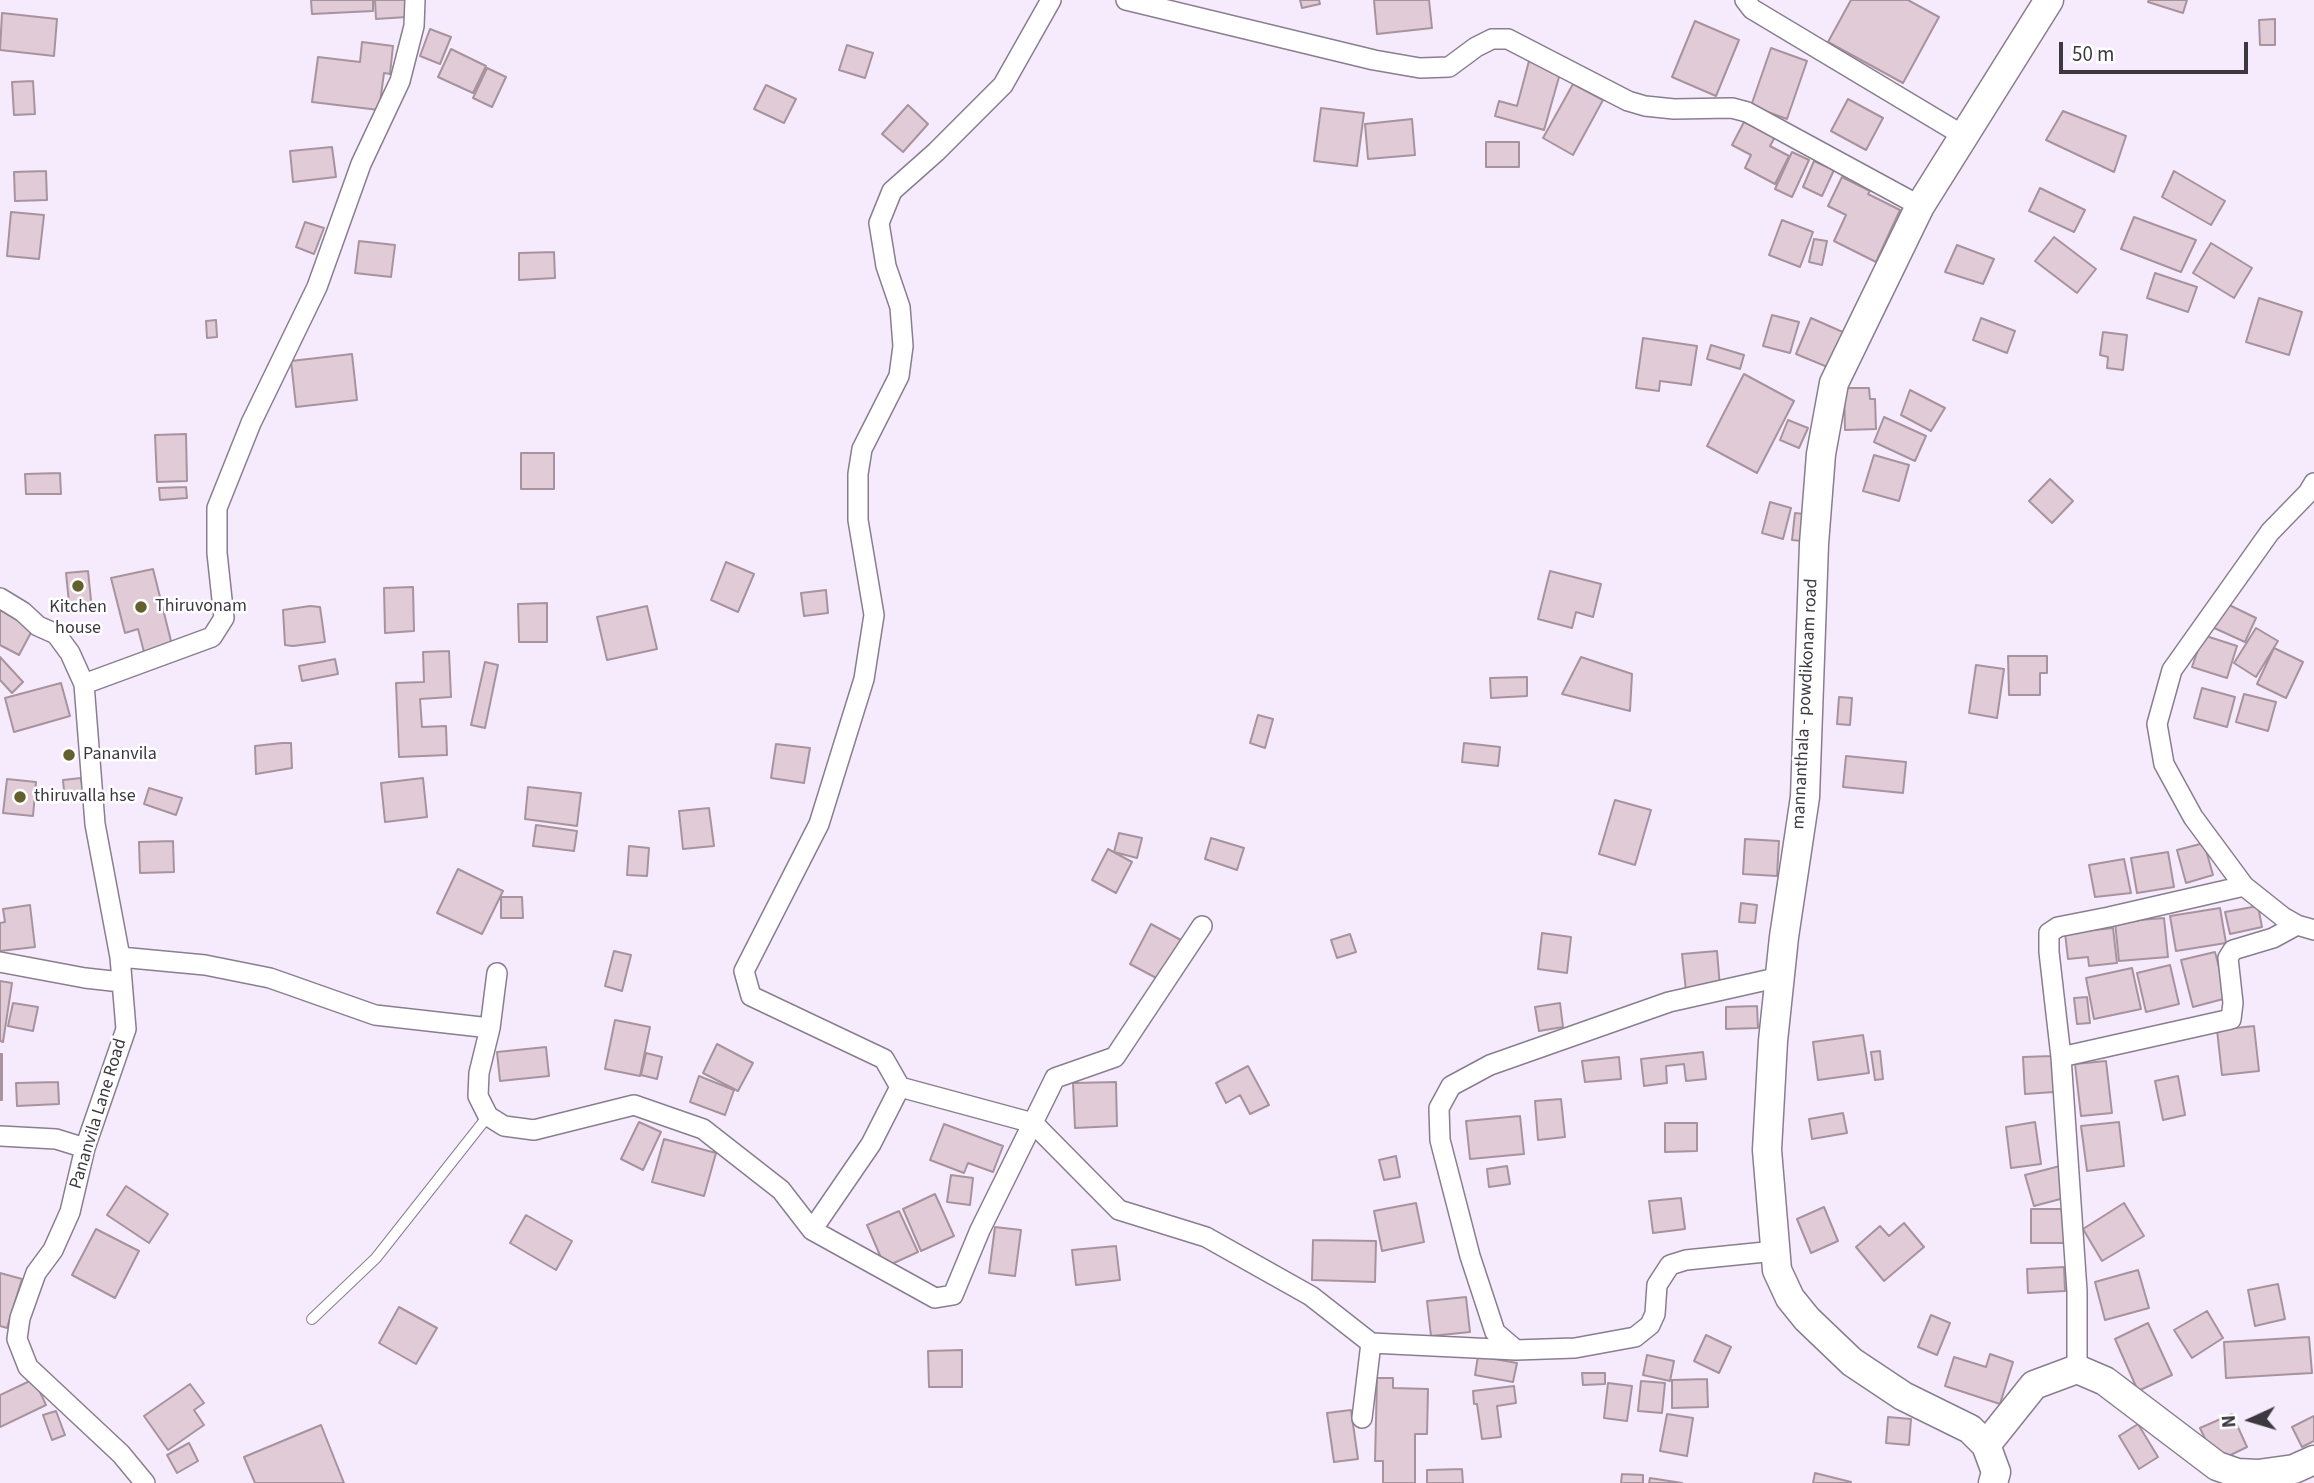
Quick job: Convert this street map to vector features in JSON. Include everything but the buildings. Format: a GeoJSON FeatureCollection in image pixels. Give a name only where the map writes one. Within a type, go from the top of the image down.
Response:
{"type":"FeatureCollection","features":[{"type":"Feature","properties":{"kind":"main road","name":"mannanthala - powdikonam road"},"geometry":{"type":"LineString","coordinates":[[1986,1445],[1970,1429],[1903,1396],[1852,1362],[1807,1319],[1790,1298],[1777,1270],[1768,1150],[1773,1041],[1805,797],[1814,544],[1821,454],[1835,383],[1920,206],[2049,0]]}},
{"type":"Feature","properties":{"kind":"main road"},"geometry":{"type":"LineString","coordinates":[[1993,1483],[1996,1472],[1986,1445],[2034,1385],[2077,1369],[2105,1381],[2217,1466],[2237,1473],[2258,1475],[2294,1469],[2314,1460]]}},
{"type":"Feature","properties":{"kind":"street"},"geometry":{"type":"LineString","coordinates":[[84,684],[212,637],[225,618],[217,552],[217,508],[251,423],[317,287],[361,164],[400,81],[414,26],[415,0]]}},
{"type":"Feature","properties":{"kind":"street"},"geometry":{"type":"LineString","coordinates":[[1051,0],[1003,85],[936,152],[892,191],[879,223],[886,266],[900,307],[903,346],[899,376],[863,449],[858,474],[858,520],[874,615],[864,679],[819,824],[744,971],[751,996],[884,1059],[900,1087],[1033,1123],[1119,1210],[1206,1237],[1311,1296],[1371,1343],[1516,1350],[1575,1348],[1635,1337],[1650,1325],[1656,1314],[1657,1285],[1670,1265],[1686,1260],[1775,1251]]}},
{"type":"Feature","properties":{"kind":"street"},"geometry":{"type":"LineString","coordinates":[[1126,0],[1374,60],[1420,68],[1449,67],[1492,39],[1508,38],[1628,101],[1674,109],[1732,108],[1748,112],[1920,206]]}},
{"type":"Feature","properties":{"kind":"street"},"geometry":{"type":"LineString","coordinates":[[1745,0],[1752,9],[1965,136]]}},
{"type":"Feature","properties":{"kind":"street"},"geometry":{"type":"LineString","coordinates":[[2305,928],[2283,917],[2244,886],[2193,817],[2164,764],[2157,724],[2172,670],[2270,532],[2308,493],[2314,483]]}},
{"type":"Feature","properties":{"kind":"street","name":"Pananvila Lane Road"},"geometry":{"type":"LineString","coordinates":[[0,598],[23,612],[38,626],[56,634],[70,653],[84,684],[95,824],[120,957],[125,1029],[85,1148],[70,1212],[53,1250],[36,1273],[20,1318],[17,1339],[28,1367],[121,1454],[145,1483]]}},
{"type":"Feature","properties":{"kind":"street"},"geometry":{"type":"LineString","coordinates":[[2077,1369],[2077,1291],[2061,1058],[2049,933],[2058,927],[2244,886]]}},
{"type":"Feature","properties":{"kind":"street"},"geometry":{"type":"LineString","coordinates":[[497,973],[490,1028],[479,1073],[478,1096],[488,1116],[504,1126],[534,1130],[634,1105],[703,1129],[781,1190],[812,1230],[935,1298],[953,1295],[980,1230],[1055,1078],[1115,1057],[1202,926]]}},
{"type":"Feature","properties":{"kind":"street"},"geometry":{"type":"LineString","coordinates":[[2061,1058],[2231,1019],[2233,1003],[2228,958],[2233,950],[2305,928]]}},
{"type":"Feature","properties":{"kind":"street"},"geometry":{"type":"LineString","coordinates":[[120,957],[205,965],[270,978],[375,1015],[490,1028]]}},
{"type":"Feature","properties":{"kind":"street"},"geometry":{"type":"LineString","coordinates":[[0,962],[121,982]]}},
{"type":"Feature","properties":{"kind":"street"},"geometry":{"type":"LineString","coordinates":[[1516,1350],[1495,1332],[1470,1256],[1440,1140],[1439,1108],[1451,1086],[1490,1065],[1670,1002],[1780,977]]}},
{"type":"Feature","properties":{"kind":"street"},"geometry":{"type":"LineString","coordinates":[[812,1230],[871,1144],[900,1087]]}},
{"type":"Feature","properties":{"kind":"street"},"geometry":{"type":"LineString","coordinates":[[0,1136],[56,1139],[85,1148]]}},
{"type":"Feature","properties":{"kind":"street"},"geometry":{"type":"LineString","coordinates":[[1362,1418],[1371,1343]]}},
{"type":"Feature","properties":{"kind":"lane"},"geometry":{"type":"LineString","coordinates":[[312,1319],[376,1258],[488,1116]]}},
{"type":"Feature","properties":{"kind":"place","name":"Kitchen house"},"geometry":{"type":"Point","coordinates":[78,586]}},
{"type":"Feature","properties":{"kind":"place","name":"Thiruvonam"},"geometry":{"type":"Point","coordinates":[141,607]}},
{"type":"Feature","properties":{"kind":"place","name":"Pananvila"},"geometry":{"type":"Point","coordinates":[69,755]}},
{"type":"Feature","properties":{"kind":"place","name":"thiruvalla hse"},"geometry":{"type":"Point","coordinates":[20,797]}}]}
